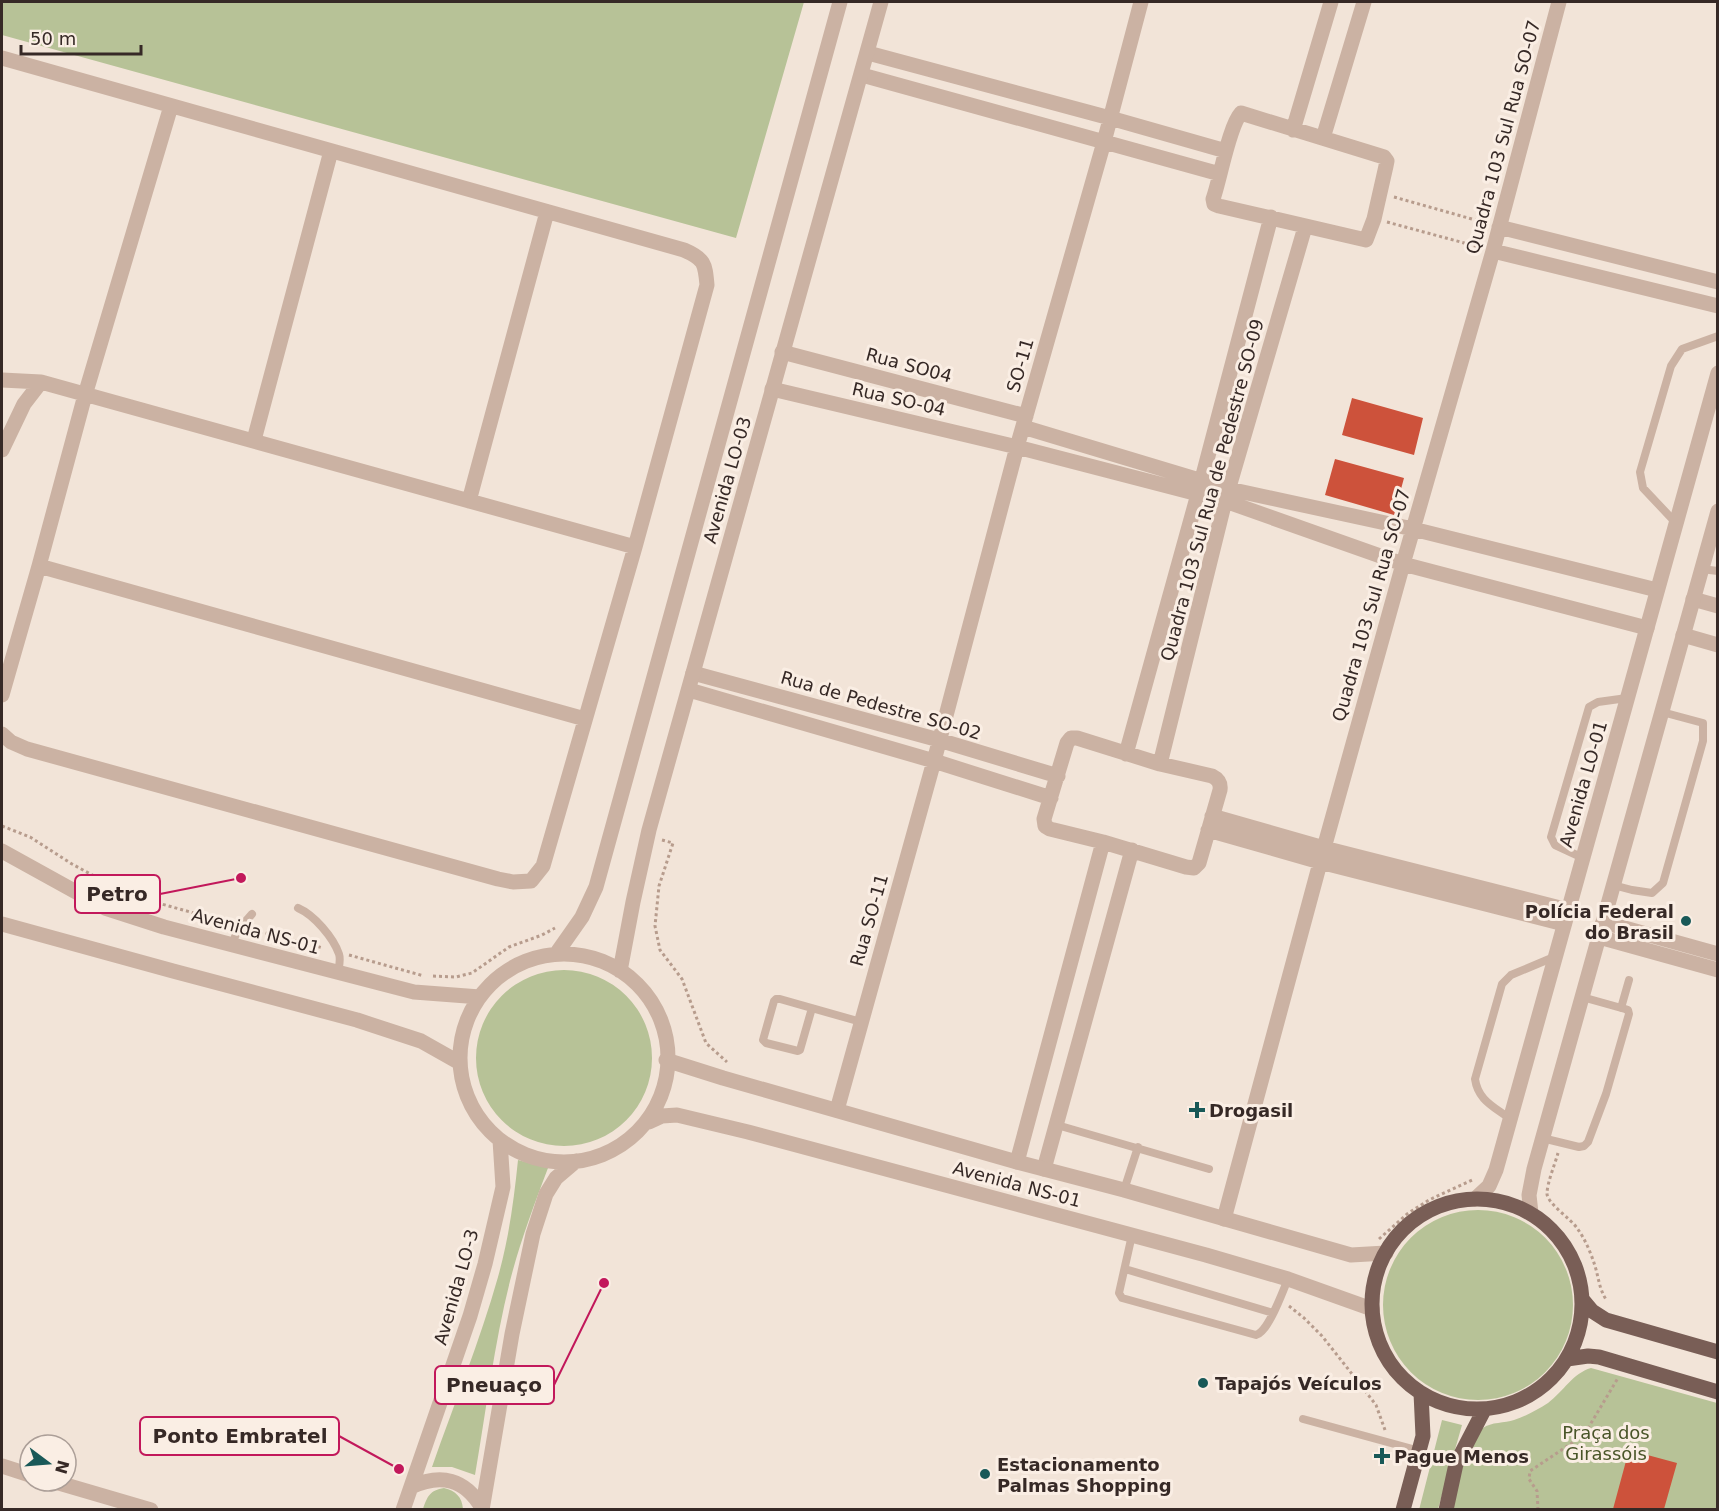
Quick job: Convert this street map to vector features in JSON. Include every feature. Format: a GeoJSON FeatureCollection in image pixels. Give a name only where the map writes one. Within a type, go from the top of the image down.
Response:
{"type":"FeatureCollection","features":[{"type":"Feature","properties":{"kind":"main road"},"geometry":{"type":"LineString","coordinates":[[1475,1199],[1492,1200],[1507,1203],[1531,1213],[1550,1227],[1567,1248],[1579,1276],[1582,1299],[1579,1330],[1567,1359],[1556,1375],[1535,1392],[1510,1404],[1484,1410],[1464,1409],[1449,1406],[1421,1394],[1403,1379],[1384,1354],[1375,1328],[1372,1309],[1381,1247],[1424,1213],[1449,1203],[1475,1199]]}},
{"type":"Feature","properties":{"kind":"main road"},"geometry":{"type":"LineString","coordinates":[[1582,1299],[1592,1311],[1606,1320],[1718,1352]]}},
{"type":"Feature","properties":{"kind":"main road"},"geometry":{"type":"LineString","coordinates":[[1567,1359],[1595,1356],[1718,1392]]}},
{"type":"Feature","properties":{"kind":"main road"},"geometry":{"type":"LineString","coordinates":[[1402,1509],[1424,1436],[1421,1394]]}},
{"type":"Feature","properties":{"kind":"main road"},"geometry":{"type":"LineString","coordinates":[[1446,1509],[1456,1464],[1484,1410]]}},
{"type":"Feature","properties":{"kind":"street","name":"Avenida LO-03"},"geometry":{"type":"LineString","coordinates":[[556,954],[582,917],[596,887],[840,2]]}},
{"type":"Feature","properties":{"kind":"street","name":"Avenida LO-03"},"geometry":{"type":"LineString","coordinates":[[620,971],[648,835],[881,2]]}},
{"type":"Feature","properties":{"kind":"street","name":"SO-11"},"geometry":{"type":"LineString","coordinates":[[939,740],[1017,447],[1104,142],[1141,2]]}},
{"type":"Feature","properties":{"kind":"street"},"geometry":{"type":"LineString","coordinates":[[1293,130],[1331,2]]}},
{"type":"Feature","properties":{"kind":"street"},"geometry":{"type":"LineString","coordinates":[[1323,138],[1364,2]]}},
{"type":"Feature","properties":{"kind":"street","name":"Quadra 103 Sul Rua SO-07"},"geometry":{"type":"LineString","coordinates":[[1224,1219],[1322,855],[1493,251],[1559,2]]}},
{"type":"Feature","properties":{"kind":"street"},"geometry":{"type":"LineString","coordinates":[[868,53],[1226,151]]}},
{"type":"Feature","properties":{"kind":"street"},"geometry":{"type":"LineString","coordinates":[[2,58],[684,250],[705,266],[707,285],[635,547],[543,866],[531,881],[498,879],[27,749],[2,734]]}},
{"type":"Feature","properties":{"kind":"street"},"geometry":{"type":"LineString","coordinates":[[862,75],[1220,174]]}},
{"type":"Feature","properties":{"kind":"street"},"geometry":{"type":"LineString","coordinates":[[2,694],[85,395],[171,106]]}},
{"type":"Feature","properties":{"kind":"street"},"geometry":{"type":"LineString","coordinates":[[1240,113],[1323,138],[1384,157],[1387,161],[1374,219],[1369,236],[1364,241],[1216,205],[1213,202],[1226,151],[1240,113]]}},
{"type":"Feature","properties":{"kind":"street"},"geometry":{"type":"LineString","coordinates":[[254,440],[331,151]]}},
{"type":"Feature","properties":{"kind":"street"},"geometry":{"type":"LineString","coordinates":[[469,501],[547,212]]}},
{"type":"Feature","properties":{"kind":"street","name":"Quadra 103 Sul Rua de Pedestre SO-09"},"geometry":{"type":"LineString","coordinates":[[1126,754],[1271,218]]}},
{"type":"Feature","properties":{"kind":"street","name":"Quadra 103 Sul Rua de Pedestre SO-09"},"geometry":{"type":"LineString","coordinates":[[1160,764],[1227,495],[1305,227]]}},
{"type":"Feature","properties":{"kind":"street"},"geometry":{"type":"LineString","coordinates":[[1499,227],[1718,282]]}},
{"type":"Feature","properties":{"kind":"street"},"geometry":{"type":"LineString","coordinates":[[1493,251],[1718,306]]}},
{"type":"Feature","properties":{"kind":"street","name":"Rua SO04"},"geometry":{"type":"LineString","coordinates":[[782,352],[1024,422],[1199,488]]}},
{"type":"Feature","properties":{"kind":"street","name":"Avenida LO-01"},"geometry":{"type":"LineString","coordinates":[[1475,1199],[1484,1191],[1493,1177],[1718,373]]}},
{"type":"Feature","properties":{"kind":"street"},"geometry":{"type":"LineString","coordinates":[[2,380],[40,382],[635,547]]}},
{"type":"Feature","properties":{"kind":"street"},"geometry":{"type":"LineString","coordinates":[[2,449],[24,404],[40,382]]}},
{"type":"Feature","properties":{"kind":"street","name":"Rua SO-04"},"geometry":{"type":"LineString","coordinates":[[772,389],[1199,488]]}},
{"type":"Feature","properties":{"kind":"street"},"geometry":{"type":"LineString","coordinates":[[1199,488],[1413,529],[1657,590]]}},
{"type":"Feature","properties":{"kind":"street"},"geometry":{"type":"LineString","coordinates":[[1227,495],[1403,564],[1647,628]]}},
{"type":"Feature","properties":{"kind":"street"},"geometry":{"type":"LineString","coordinates":[[1531,1213],[1530,1186],[1542,1138],[1718,511]]}},
{"type":"Feature","properties":{"kind":"street"},"geometry":{"type":"LineString","coordinates":[[39,566],[585,719]]}},
{"type":"Feature","properties":{"kind":"street"},"geometry":{"type":"LineString","coordinates":[[1693,599],[1718,606]]}},
{"type":"Feature","properties":{"kind":"street"},"geometry":{"type":"LineString","coordinates":[[1683,635],[1718,645]]}},
{"type":"Feature","properties":{"kind":"street","name":"Rua de Pedestre SO-02"},"geometry":{"type":"LineString","coordinates":[[693,673],[939,740],[1058,776]]}},
{"type":"Feature","properties":{"kind":"street"},"geometry":{"type":"LineString","coordinates":[[689,690],[934,761],[1051,798]]}},
{"type":"Feature","properties":{"kind":"street"},"geometry":{"type":"LineString","coordinates":[[1071,738],[1160,764],[1212,776],[1218,780],[1221,788],[1198,863],[1194,868],[1044,825],[1067,743],[1071,738]]}},
{"type":"Feature","properties":{"kind":"street","name":"Rua SO-11"},"geometry":{"type":"LineString","coordinates":[[837,1110],[939,740]]}},
{"type":"Feature","properties":{"kind":"street"},"geometry":{"type":"LineString","coordinates":[[1210,823],[1322,855],[1566,917]]}},
{"type":"Feature","properties":{"kind":"street"},"geometry":{"type":"LineString","coordinates":[[1017,1162],[1103,842]]}},
{"type":"Feature","properties":{"kind":"street"},"geometry":{"type":"LineString","coordinates":[[1044,1169],[1132,850]]}},
{"type":"Feature","properties":{"kind":"street","name":"Avenida NS-01"},"geometry":{"type":"LineString","coordinates":[[2,851],[105,908],[164,927],[414,992],[480,997]]}},
{"type":"Feature","properties":{"kind":"street"},"geometry":{"type":"LineString","coordinates":[[2,924],[357,1020],[421,1041],[460,1063]]}},
{"type":"Feature","properties":{"kind":"street"},"geometry":{"type":"LineString","coordinates":[[1601,930],[1718,954]]}},
{"type":"Feature","properties":{"kind":"street"},"geometry":{"type":"LineString","coordinates":[[1601,930],[1718,970]]}},
{"type":"Feature","properties":{"kind":"street"},"geometry":{"type":"LineString","coordinates":[[574,953],[607,962],[620,971],[635,981],[655,1007],[666,1039],[667,1073],[649,1122],[609,1152],[576,1161],[549,1161],[532,1157],[500,1140],[477,1116],[463,1085],[459,1052],[467,1019],[480,997],[510,968],[541,955],[574,953]]}},
{"type":"Feature","properties":{"kind":"street","name":"Avenida NS-01"},"geometry":{"type":"LineString","coordinates":[[666,1060],[1017,1162],[1352,1255],[1381,1247]]}},
{"type":"Feature","properties":{"kind":"street","name":"Avenida NS-01"},"geometry":{"type":"LineString","coordinates":[[649,1122],[668,1115],[689,1117],[748,1131],[1288,1279],[1372,1309]]}},
{"type":"Feature","properties":{"kind":"street","name":"Avenida LO-3"},"geometry":{"type":"LineString","coordinates":[[403,1509],[470,1316],[485,1264],[503,1186],[500,1140]]}},
{"type":"Feature","properties":{"kind":"street"},"geometry":{"type":"LineString","coordinates":[[482,1509],[512,1334],[533,1234],[546,1194],[556,1178],[576,1161]]}},
{"type":"Feature","properties":{"kind":"street"},"geometry":{"type":"LineString","coordinates":[[2,1466],[18,1471]]}},
{"type":"Feature","properties":{"kind":"street"},"geometry":{"type":"LineString","coordinates":[[411,1487],[426,1480],[442,1479],[459,1484],[470,1492],[482,1509]]}},
{"type":"Feature","properties":{"kind":"street"},"geometry":{"type":"LineString","coordinates":[[78,1488],[151,1509]]}},
{"type":"Feature","properties":{"kind":"lane"},"geometry":{"type":"LineString","coordinates":[[1676,523],[1643,489],[1640,472],[1671,366],[1682,349],[1718,336]]}},
{"type":"Feature","properties":{"kind":"lane"},"geometry":{"type":"LineString","coordinates":[[1701,569],[1718,571]]}},
{"type":"Feature","properties":{"kind":"lane"},"geometry":{"type":"LineString","coordinates":[[1583,858],[1555,845],[1551,837],[1589,707],[1598,702],[1627,698]]}},
{"type":"Feature","properties":{"kind":"lane"},"geometry":{"type":"LineString","coordinates":[[1613,885],[1652,893],[1663,883],[1703,741],[1703,723],[1661,712]]}},
{"type":"Feature","properties":{"kind":"lane"},"geometry":{"type":"LineString","coordinates":[[298,908],[314,918],[332,940],[338,952],[340,963],[338,972]]}},
{"type":"Feature","properties":{"kind":"lane"},"geometry":{"type":"LineString","coordinates":[[232,945],[233,938],[252,914]]}},
{"type":"Feature","properties":{"kind":"lane"},"geometry":{"type":"LineString","coordinates":[[1510,1119],[1480,1097],[1475,1079],[1502,984],[1511,975],[1556,956]]}},
{"type":"Feature","properties":{"kind":"lane"},"geometry":{"type":"LineString","coordinates":[[1621,1008],[1629,980]]}},
{"type":"Feature","properties":{"kind":"lane"},"geometry":{"type":"LineString","coordinates":[[1542,1138],[1579,1147],[1588,1142],[1606,1094],[1629,1014],[1628,1010],[1582,997]]}},
{"type":"Feature","properties":{"kind":"lane"},"geometry":{"type":"LineString","coordinates":[[812,1008],[800,1050],[766,1043],[763,1040],[776,999],[812,1008],[861,1022]]}},
{"type":"Feature","properties":{"kind":"lane"},"geometry":{"type":"LineString","coordinates":[[1057,1125],[1209,1169]]}},
{"type":"Feature","properties":{"kind":"lane"},"geometry":{"type":"LineString","coordinates":[[1124,1190],[1138,1147]]}},
{"type":"Feature","properties":{"kind":"lane"},"geometry":{"type":"LineString","coordinates":[[1132,1235],[1119,1293],[1122,1298],[1256,1335],[1262,1332],[1273,1313],[1288,1279]]}},
{"type":"Feature","properties":{"kind":"lane"},"geometry":{"type":"LineString","coordinates":[[1125,1269],[1273,1313]]}},
{"type":"Feature","properties":{"kind":"lane"},"geometry":{"type":"LineString","coordinates":[[1303,1419],[1420,1451]]}},
{"type":"Feature","properties":{"kind":"path"},"geometry":{"type":"LineString","coordinates":[[1380,193],[1499,227]]}},
{"type":"Feature","properties":{"kind":"path"},"geometry":{"type":"LineString","coordinates":[[1374,219],[1493,251]]}},
{"type":"Feature","properties":{"kind":"path"},"geometry":{"type":"LineString","coordinates":[[2,826],[30,837],[72,864],[129,895],[422,976],[456,977],[472,973],[509,947],[542,935],[558,926]]}},
{"type":"Feature","properties":{"kind":"path"},"geometry":{"type":"LineString","coordinates":[[648,835],[673,843],[659,886],[655,926],[660,950],[682,979],[706,1043],[729,1065]]}},
{"type":"Feature","properties":{"kind":"path"},"geometry":{"type":"LineString","coordinates":[[1559,1152],[1548,1188],[1548,1196],[1581,1234],[1593,1261],[1599,1287],[1610,1304]]}},
{"type":"Feature","properties":{"kind":"path"},"geometry":{"type":"LineString","coordinates":[[1381,1247],[1407,1214],[1429,1200],[1474,1179]]}},
{"type":"Feature","properties":{"kind":"path"},"geometry":{"type":"LineString","coordinates":[[1279,1299],[1304,1318],[1346,1365],[1376,1405],[1390,1443]]}},
{"type":"Feature","properties":{"kind":"path"},"geometry":{"type":"LineString","coordinates":[[1538,1509],[1537,1491],[1529,1479],[1530,1471],[1584,1435],[1625,1365]]}},
{"type":"Feature","properties":{"kind":"green space"},"geometry":{"type":"Polygon","coordinates":[[[2,2],[804,2],[736,238],[2,35],[2,2]]]}},
{"type":"Feature","properties":{"kind":"green space"},"geometry":{"type":"Polygon","coordinates":[[[564,970],[581,971],[598,976],[626,996],[646,1024],[651,1041],[651,1075],[646,1092],[626,1120],[598,1140],[581,1145],[564,1146],[547,1145],[530,1140],[502,1120],[482,1092],[477,1075],[476,1058],[477,1041],[482,1024],[502,996],[530,976],[547,971],[564,970]]]}},
{"type":"Feature","properties":{"kind":"green space"},"geometry":{"type":"Polygon","coordinates":[[[518,1160],[548,1168],[523,1238],[504,1305],[475,1475],[452,1467],[432,1467],[475,1349],[498,1277],[511,1218],[518,1160]]]}},
{"type":"Feature","properties":{"kind":"green space"},"geometry":{"type":"Polygon","coordinates":[[[1478,1210],[1496,1212],[1514,1218],[1531,1226],[1545,1238],[1557,1252],[1565,1269],[1571,1287],[1573,1305],[1571,1323],[1565,1341],[1557,1358],[1545,1372],[1531,1384],[1514,1392],[1496,1398],[1478,1400],[1460,1398],[1442,1392],[1425,1384],[1411,1372],[1399,1358],[1391,1341],[1385,1323],[1383,1305],[1385,1287],[1391,1269],[1399,1252],[1411,1238],[1425,1226],[1442,1218],[1460,1212],[1478,1210]]]}},
{"type":"Feature","properties":{"kind":"green space","name":"Praça dos Girassóis"},"geometry":{"type":"Polygon","coordinates":[[[1591,1368],[1717,1403],[1717,1509],[1451,1510],[1467,1454],[1477,1434],[1490,1425],[1514,1420],[1536,1410],[1553,1399],[1579,1374],[1591,1368]]]}},
{"type":"Feature","properties":{"kind":"green space"},"geometry":{"type":"Polygon","coordinates":[[[1442,1420],[1462,1425],[1438,1509],[1419,1510],[1442,1420]]]}},
{"type":"Feature","properties":{"kind":"green space"},"geometry":{"type":"Polygon","coordinates":[[[444,1488],[458,1495],[463,1509],[423,1509],[435,1490],[444,1488]]]}},
{"type":"Feature","properties":{"kind":"building"},"geometry":{"type":"Polygon","coordinates":[[[1352,398],[1423,418],[1414,455],[1342,435],[1352,398]]]}},
{"type":"Feature","properties":{"kind":"building"},"geometry":{"type":"Polygon","coordinates":[[[1335,459],[1404,478],[1394,515],[1325,495],[1335,459]]]}},
{"type":"Feature","properties":{"kind":"building"},"geometry":{"type":"Polygon","coordinates":[[[1629,1450],[1677,1463],[1664,1509],[1613,1509],[1629,1450]]]}},
{"type":"Feature","properties":{"kind":"place","name":"Petro"},"geometry":{"type":"Point","coordinates":[241,878]}},
{"type":"Feature","properties":{"kind":"place","name":"Polícia Federal do Brasil"},"geometry":{"type":"Point","coordinates":[1686,921]}},
{"type":"Feature","properties":{"kind":"place","name":"Drogasil"},"geometry":{"type":"Point","coordinates":[1197,1110]}},
{"type":"Feature","properties":{"kind":"place","name":"Pneuaço"},"geometry":{"type":"Point","coordinates":[604,1283]}},
{"type":"Feature","properties":{"kind":"place","name":"Tapajós Veículos"},"geometry":{"type":"Point","coordinates":[1203,1383]}},
{"type":"Feature","properties":{"kind":"place","name":"Pague Menos"},"geometry":{"type":"Point","coordinates":[1382,1456]}},
{"type":"Feature","properties":{"kind":"place","name":"Ponto Embratel"},"geometry":{"type":"Point","coordinates":[399,1469]}},
{"type":"Feature","properties":{"kind":"place","name":"Estacionamento Palmas Shopping"},"geometry":{"type":"Point","coordinates":[985,1474]}}]}
